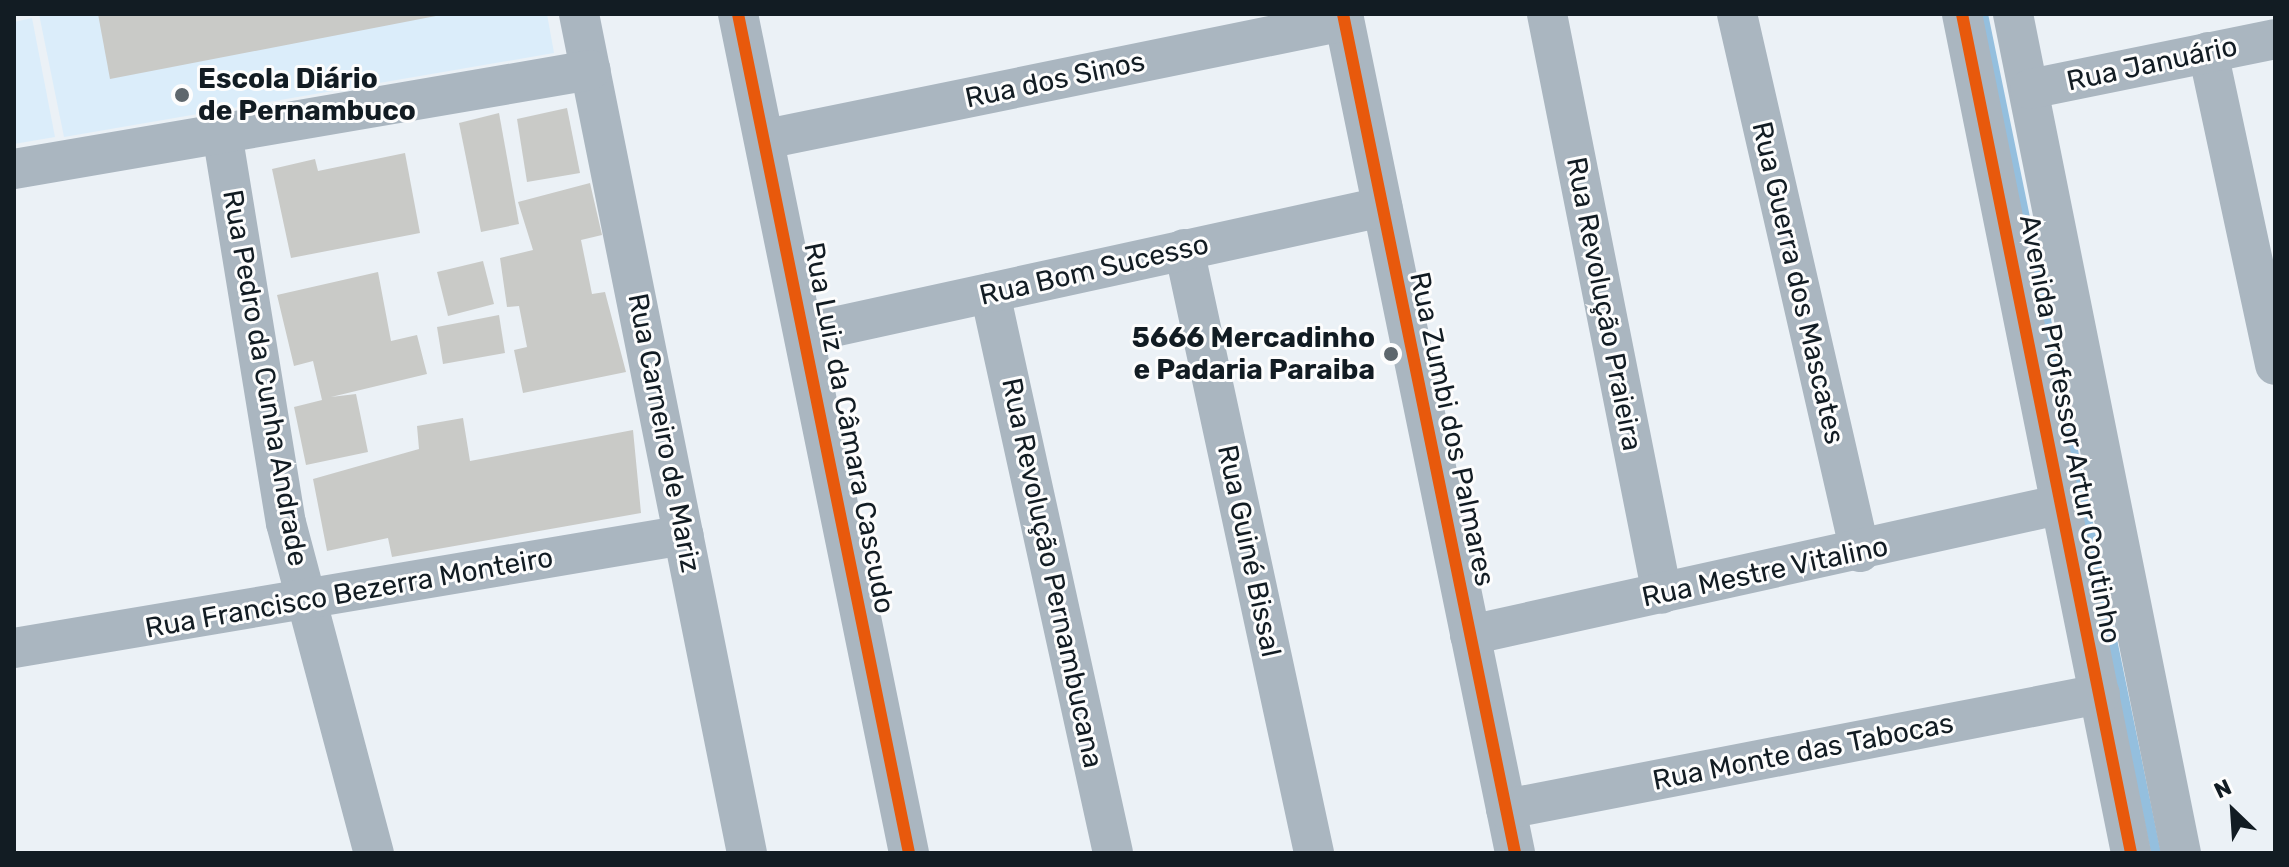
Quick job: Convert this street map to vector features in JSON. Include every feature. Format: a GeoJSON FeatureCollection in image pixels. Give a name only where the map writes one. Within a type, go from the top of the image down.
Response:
{"type":"FeatureCollection","features":[{"type":"Feature","properties":{"kind":"street","name":"Rua Carneiro de Mariz"},"geometry":{"type":"LineString","coordinates":[[579,14],[747,853]]}},
{"type":"Feature","properties":{"kind":"street","name":"Rua Luiz da Câmara Cascudo"},"geometry":{"type":"LineString","coordinates":[[738,14],[806,333],[909,853]]}},
{"type":"Feature","properties":{"kind":"street","name":"Rua Revolução Praieira"},"geometry":{"type":"LineString","coordinates":[[1547,14],[1662,594]]}},
{"type":"Feature","properties":{"kind":"street","name":"Rua Guerra dos Mascates"},"geometry":{"type":"LineString","coordinates":[[1737,14],[1860,552]]}},
{"type":"Feature","properties":{"kind":"street","name":"Avenida Professor Artur Coutinho"},"geometry":{"type":"LineString","coordinates":[[1962,14],[2058,505],[2131,853]]}},
{"type":"Feature","properties":{"kind":"street","name":"Avenida Professor Artur Coutinho"},"geometry":{"type":"LineString","coordinates":[[2013,14],[2181,853]]}},
{"type":"Feature","properties":{"kind":"street","name":"Rua dos Sinos"},"geometry":{"type":"LineString","coordinates":[[766,139],[1343,17]]}},
{"type":"Feature","properties":{"kind":"street","name":"Rua Zumbi dos Palmares"},"geometry":{"type":"LineString","coordinates":[[1343,17],[1515,853]]}},
{"type":"Feature","properties":{"kind":"street","name":"Rua Januário"},"geometry":{"type":"LineString","coordinates":[[2030,89],[2275,39]]}},
{"type":"Feature","properties":{"kind":"street"},"geometry":{"type":"LineString","coordinates":[[2208,52],[2275,365]]}},
{"type":"Feature","properties":{"kind":"street"},"geometry":{"type":"LineString","coordinates":[[14,169],[591,70]]}},
{"type":"Feature","properties":{"kind":"street","name":"Rua Pedro da Cunha Andrade"},"geometry":{"type":"LineString","coordinates":[[222,133],[286,523],[374,853]]}},
{"type":"Feature","properties":{"kind":"street","name":"Rua Bom Sucesso"},"geometry":{"type":"LineString","coordinates":[[806,333],[1382,207]]}},
{"type":"Feature","properties":{"kind":"street","name":"Rua Guiné Bissal"},"geometry":{"type":"LineString","coordinates":[[1184,249],[1314,853]]}},
{"type":"Feature","properties":{"kind":"street","name":"Rua Revolução Pernambucana"},"geometry":{"type":"LineString","coordinates":[[990,293],[1113,853]]}},
{"type":"Feature","properties":{"kind":"street","name":"Rua Mestre Vitalino"},"geometry":{"type":"LineString","coordinates":[[1470,635],[1860,552],[2058,505]]}},
{"type":"Feature","properties":{"kind":"street","name":"Rua Francisco Bezerra Monteiro"},"geometry":{"type":"LineString","coordinates":[[14,648],[307,602],[684,535]]}},
{"type":"Feature","properties":{"kind":"street","name":"Rua Monte das Tabocas"},"geometry":{"type":"LineString","coordinates":[[1506,809],[2100,694]]}},
{"type":"Feature","properties":{"kind":"shaded area","name":"Escola Diário de Pernambuco"},"geometry":{"type":"Polygon","coordinates":[[[39,14],[547,14],[554,53],[64,137],[39,14]]]}},
{"type":"Feature","properties":{"kind":"shaded area"},"geometry":{"type":"Polygon","coordinates":[[[32,18],[55,137],[14,144],[14,22],[32,18]]]}},
{"type":"Feature","properties":{"kind":"building"},"geometry":{"type":"Polygon","coordinates":[[[98,14],[441,14],[441,15],[110,79],[98,14]]]}},
{"type":"Feature","properties":{"kind":"building"},"geometry":{"type":"Polygon","coordinates":[[[567,108],[580,173],[527,182],[517,119],[567,108]]]}},
{"type":"Feature","properties":{"kind":"building"},"geometry":{"type":"Polygon","coordinates":[[[499,113],[519,224],[481,232],[459,123],[499,113]]]}},
{"type":"Feature","properties":{"kind":"building"},"geometry":{"type":"Polygon","coordinates":[[[405,153],[420,233],[291,258],[272,169],[315,159],[318,171],[405,153]]]}},
{"type":"Feature","properties":{"kind":"building"},"geometry":{"type":"Polygon","coordinates":[[[590,183],[602,235],[581,240],[592,294],[605,292],[626,372],[523,393],[514,350],[527,347],[519,306],[507,307],[500,258],[533,250],[518,202],[590,183]]]}},
{"type":"Feature","properties":{"kind":"building"},"geometry":{"type":"Polygon","coordinates":[[[483,261],[494,304],[448,316],[437,272],[483,261]]]}},
{"type":"Feature","properties":{"kind":"building"},"geometry":{"type":"Polygon","coordinates":[[[378,272],[391,341],[417,335],[427,374],[331,397],[356,394],[368,452],[306,465],[294,407],[322,400],[313,361],[294,366],[277,295],[378,272]]]}},
{"type":"Feature","properties":{"kind":"building"},"geometry":{"type":"Polygon","coordinates":[[[499,315],[505,353],[443,364],[437,327],[499,315]]]}},
{"type":"Feature","properties":{"kind":"building"},"geometry":{"type":"Polygon","coordinates":[[[463,418],[470,461],[633,430],[641,513],[392,557],[388,538],[327,551],[313,479],[419,449],[417,426],[463,418]]]}},
{"type":"Feature","properties":{"kind":"waterway"},"geometry":{"type":"LineString","coordinates":[[1983,14],[2156,853]]}},
{"type":"Feature","properties":{"kind":"cycle path"},"geometry":{"type":"LineString","coordinates":[[738,14],[909,853]]}},
{"type":"Feature","properties":{"kind":"cycle path"},"geometry":{"type":"LineString","coordinates":[[1343,14],[1515,853]]}},
{"type":"Feature","properties":{"kind":"cycle path"},"geometry":{"type":"LineString","coordinates":[[1962,14],[2131,853]]}},
{"type":"Feature","properties":{"kind":"place","name":"Escola Diário de Pernambuco"},"geometry":{"type":"Point","coordinates":[182,95]}},
{"type":"Feature","properties":{"kind":"place","name":"5666 Mercadinho e Padaria Paraiba"},"geometry":{"type":"Point","coordinates":[1391,354]}}]}
